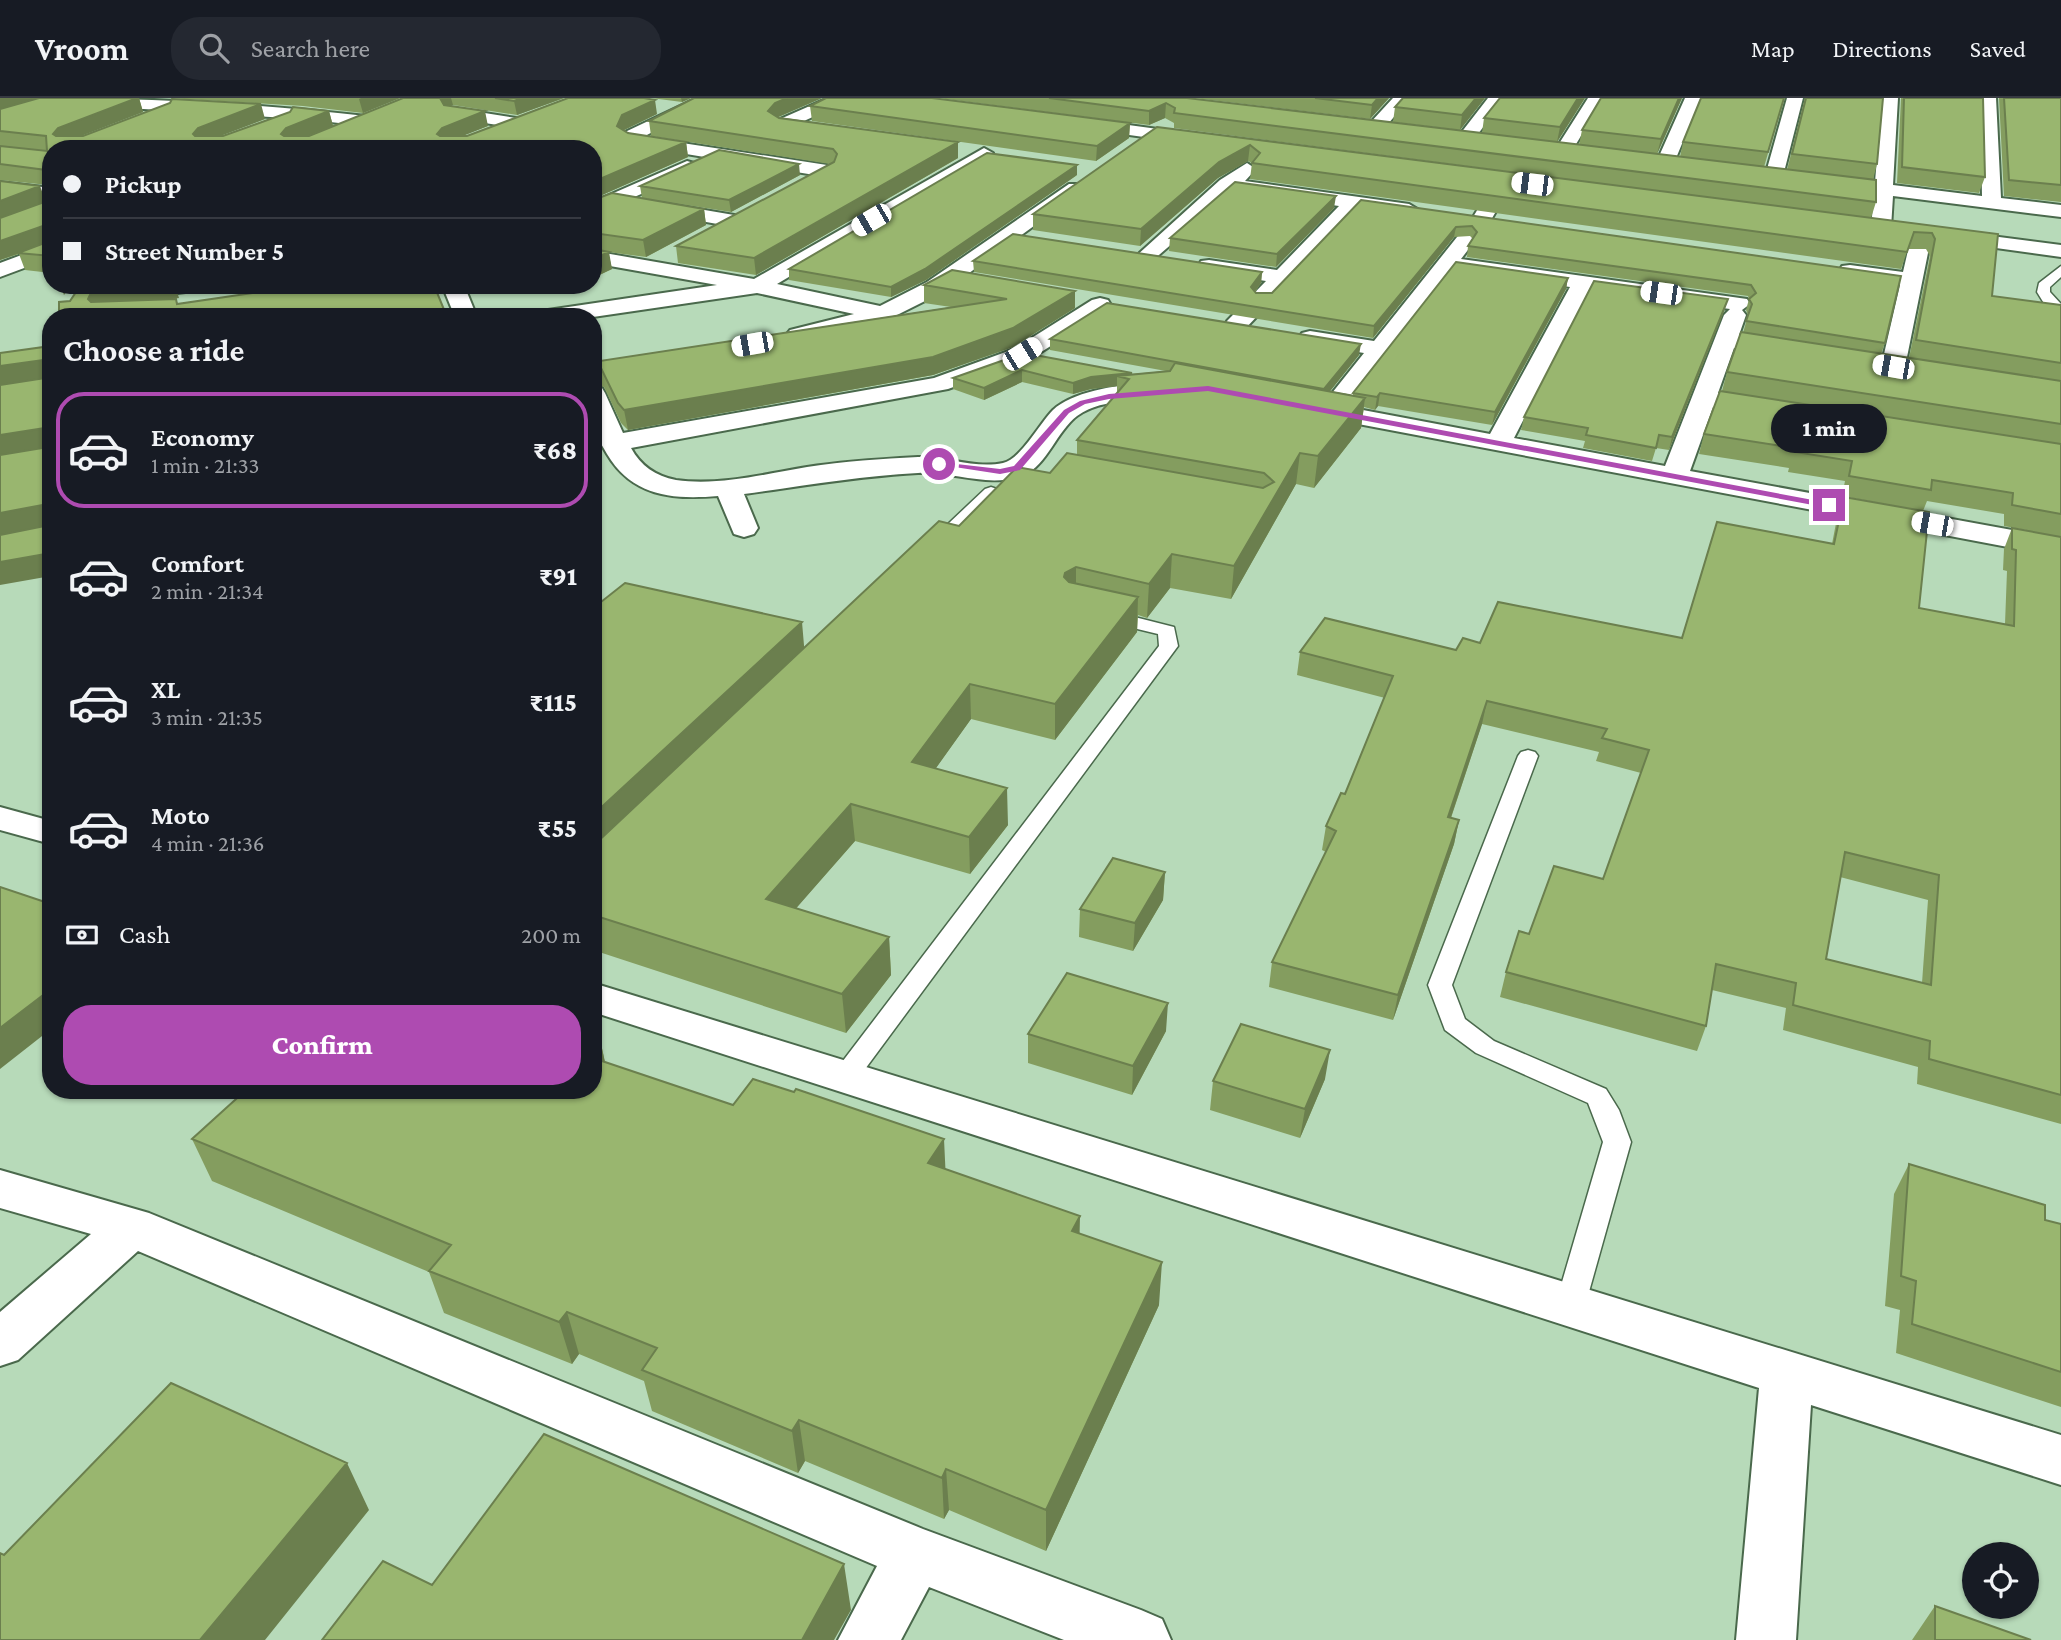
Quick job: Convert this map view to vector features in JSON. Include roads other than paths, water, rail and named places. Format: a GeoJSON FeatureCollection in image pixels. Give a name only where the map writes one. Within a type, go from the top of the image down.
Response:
{"type":"FeatureCollection","features":[{"type":"Feature","properties":{"kind":"street"},"geometry":{"type":"LineString","coordinates":[[141,121],[202,98]]}},
{"type":"Feature","properties":{"kind":"street"},"geometry":{"type":"LineString","coordinates":[[710,98],[631,136],[631,140],[827,171],[803,183]]}},
{"type":"Feature","properties":{"kind":"street"},"geometry":{"type":"LineString","coordinates":[[602,205],[842,98]]}},
{"type":"Feature","properties":{"kind":"street"},"geometry":{"type":"LineString","coordinates":[[1401,131],[1369,127],[1402,98]]}},
{"type":"Feature","properties":{"kind":"street"},"geometry":{"type":"LineString","coordinates":[[1490,141],[1459,138],[1497,98]]}},
{"type":"Feature","properties":{"kind":"street"},"geometry":{"type":"LineString","coordinates":[[1589,153],[1558,150],[1596,98]]}},
{"type":"Feature","properties":{"kind":"street"},"geometry":{"type":"LineString","coordinates":[[1665,163],[1693,98]]}},
{"type":"Feature","properties":{"kind":"street"},"geometry":{"type":"LineString","coordinates":[[1795,98],[1781,177],[2061,211]]}},
{"type":"Feature","properties":{"kind":"street"},"geometry":{"type":"LineString","coordinates":[[1890,98],[1885,189],[1912,280],[1893,367]]}},
{"type":"Feature","properties":{"kind":"street"},"geometry":{"type":"LineString","coordinates":[[1988,98],[1992,202]]}},
{"type":"Feature","properties":{"kind":"street"},"geometry":{"type":"LineString","coordinates":[[0,118],[53,101],[372,119],[332,135]]}},
{"type":"Feature","properties":{"kind":"street"},"geometry":{"type":"LineString","coordinates":[[0,132],[92,102]]}},
{"type":"Feature","properties":{"kind":"street"},"geometry":{"type":"LineString","coordinates":[[659,106],[682,110]]}},
{"type":"Feature","properties":{"kind":"street"},"geometry":{"type":"LineString","coordinates":[[198,125],[237,111]]}},
{"type":"Feature","properties":{"kind":"street"},"geometry":{"type":"LineString","coordinates":[[453,113],[522,121],[490,133]]}},
{"type":"Feature","properties":{"kind":"street"},"geometry":{"type":"LineString","coordinates":[[267,127],[303,114]]}},
{"type":"Feature","properties":{"kind":"street"},"geometry":{"type":"LineString","coordinates":[[1132,148],[1170,119]]}},
{"type":"Feature","properties":{"kind":"street"},"geometry":{"type":"LineString","coordinates":[[1057,121],[1218,142]]}},
{"type":"Feature","properties":{"kind":"street"},"geometry":{"type":"LineString","coordinates":[[783,124],[822,130]]}},
{"type":"Feature","properties":{"kind":"street"},"geometry":{"type":"LineString","coordinates":[[602,309],[757,286],[991,154],[961,150]]}},
{"type":"Feature","properties":{"kind":"street"},"geometry":{"type":"LineString","coordinates":[[1145,257],[1260,158]]}},
{"type":"Feature","properties":{"kind":"street"},"geometry":{"type":"LineString","coordinates":[[777,339],[883,313],[949,278],[1006,235],[1092,177]]}},
{"type":"Feature","properties":{"kind":"street"},"geometry":{"type":"LineString","coordinates":[[1330,412],[1481,220],[1505,180]]}},
{"type":"Feature","properties":{"kind":"street"},"geometry":{"type":"LineString","coordinates":[[1227,184],[1430,213]]}},
{"type":"Feature","properties":{"kind":"street"},"geometry":{"type":"LineString","coordinates":[[0,188],[42,193]]}},
{"type":"Feature","properties":{"kind":"street"},"geometry":{"type":"LineString","coordinates":[[1235,326],[1354,202]]}},
{"type":"Feature","properties":{"kind":"street"},"geometry":{"type":"LineString","coordinates":[[602,205],[734,221]]}},
{"type":"Feature","properties":{"kind":"street"},"geometry":{"type":"LineString","coordinates":[[710,234],[757,209]]}},
{"type":"Feature","properties":{"kind":"street"},"geometry":{"type":"LineString","coordinates":[[1456,216],[1509,223]]}},
{"type":"Feature","properties":{"kind":"street"},"geometry":{"type":"LineString","coordinates":[[1895,230],[2061,251]]}},
{"type":"Feature","properties":{"kind":"street"},"geometry":{"type":"LineString","coordinates":[[1006,235],[1031,239]]}},
{"type":"Feature","properties":{"kind":"street"},"geometry":{"type":"LineString","coordinates":[[1120,253],[1282,277]]}},
{"type":"Feature","properties":{"kind":"street"},"geometry":{"type":"LineString","coordinates":[[0,271],[42,254]]}},
{"type":"Feature","properties":{"kind":"street"},"geometry":{"type":"LineString","coordinates":[[649,267],[674,254]]}},
{"type":"Feature","properties":{"kind":"street"},"geometry":{"type":"LineString","coordinates":[[602,259],[757,286],[883,313]]}},
{"type":"Feature","properties":{"kind":"street"},"geometry":{"type":"LineString","coordinates":[[1447,262],[1739,304]]}},
{"type":"Feature","properties":{"kind":"street"},"geometry":{"type":"LineString","coordinates":[[1834,269],[1912,280]]}},
{"type":"Feature","properties":{"kind":"street"},"geometry":{"type":"LineString","coordinates":[[949,278],[974,282]]}},
{"type":"Feature","properties":{"kind":"street"},"geometry":{"type":"LineString","coordinates":[[1674,477],[1748,281]]}},
{"type":"Feature","properties":{"kind":"street"},"geometry":{"type":"LineString","coordinates":[[1498,443],[1583,283]]}},
{"type":"Feature","properties":{"kind":"street"},"geometry":{"type":"LineString","coordinates":[[164,300],[230,301]]}},
{"type":"Feature","properties":{"kind":"street"},"geometry":{"type":"LineString","coordinates":[[1075,300],[1127,309]]}},
{"type":"Feature","properties":{"kind":"street"},"geometry":{"type":"LineString","coordinates":[[614,443],[939,384],[1022,354],[1100,305]]}},
{"type":"Feature","properties":{"kind":"street"},"geometry":{"type":"LineString","coordinates":[[1208,322],[1262,330]]}},
{"type":"Feature","properties":{"kind":"street"},"geometry":{"type":"LineString","coordinates":[[1288,334],[1380,349]]}},
{"type":"Feature","properties":{"kind":"street"},"geometry":{"type":"LineString","coordinates":[[1726,340],[1816,355]]}},
{"type":"Feature","properties":{"kind":"street"},"geometry":{"type":"LineString","coordinates":[[1022,354],[1062,361]]}},
{"type":"Feature","properties":{"kind":"street"},"geometry":{"type":"LineString","coordinates":[[1867,363],[1919,372]]}},
{"type":"Feature","properties":{"kind":"street"},"geometry":{"type":"LineString","coordinates":[[602,414],[614,443],[639,476],[681,489],[729,487],[829,472],[939,464],[1000,472],[1026,470],[1066,411],[1082,402],[1109,396],[1195,388],[1115,371]]}},
{"type":"Feature","properties":{"kind":"street"},"geometry":{"type":"LineString","coordinates":[[1704,398],[1786,412]]}},
{"type":"Feature","properties":{"kind":"street"},"geometry":{"type":"LineString","coordinates":[[1290,404],[2061,548]]}},
{"type":"Feature","properties":{"kind":"street"},"geometry":{"type":"LineString","coordinates":[[729,487],[744,528]]}},
{"type":"Feature","properties":{"kind":"street"},"geometry":{"type":"LineString","coordinates":[[0,818],[42,830]]}},
{"type":"Feature","properties":{"kind":"street"},"geometry":{"type":"LineString","coordinates":[[602,1001],[2061,1460]]}},
{"type":"Feature","properties":{"kind":"street"},"geometry":{"type":"LineString","coordinates":[[0,1189],[132,1227],[915,1554],[1141,1640]]}},
{"type":"Feature","properties":{"kind":"street"},"geometry":{"type":"LineString","coordinates":[[0,1344],[132,1227]]}},
{"type":"Feature","properties":{"kind":"street"},"geometry":{"type":"LineString","coordinates":[[1766,1640],[1787,1374]]}},
{"type":"Feature","properties":{"kind":"street"},"geometry":{"type":"LineString","coordinates":[[868,1640],[915,1554]]}},
{"type":"Feature","properties":{"kind":"lane"},"geometry":{"type":"LineString","coordinates":[[2061,270],[2042,292],[2061,310]]}},
{"type":"Feature","properties":{"kind":"lane"},"geometry":{"type":"LineString","coordinates":[[164,300],[184,294]]}},
{"type":"Feature","properties":{"kind":"lane"},"geometry":{"type":"LineString","coordinates":[[923,558],[992,492]]}},
{"type":"Feature","properties":{"kind":"lane"},"geometry":{"type":"LineString","coordinates":[[845,1077],[1169,646],[1167,631],[1088,612]]}},
{"type":"Feature","properties":{"kind":"lane"},"geometry":{"type":"LineString","coordinates":[[1528,757],[1440,985],[1444,1004],[1454,1024],[1485,1047],[1597,1096],[1606,1110],[1617,1142],[1570,1306]]}}]}
